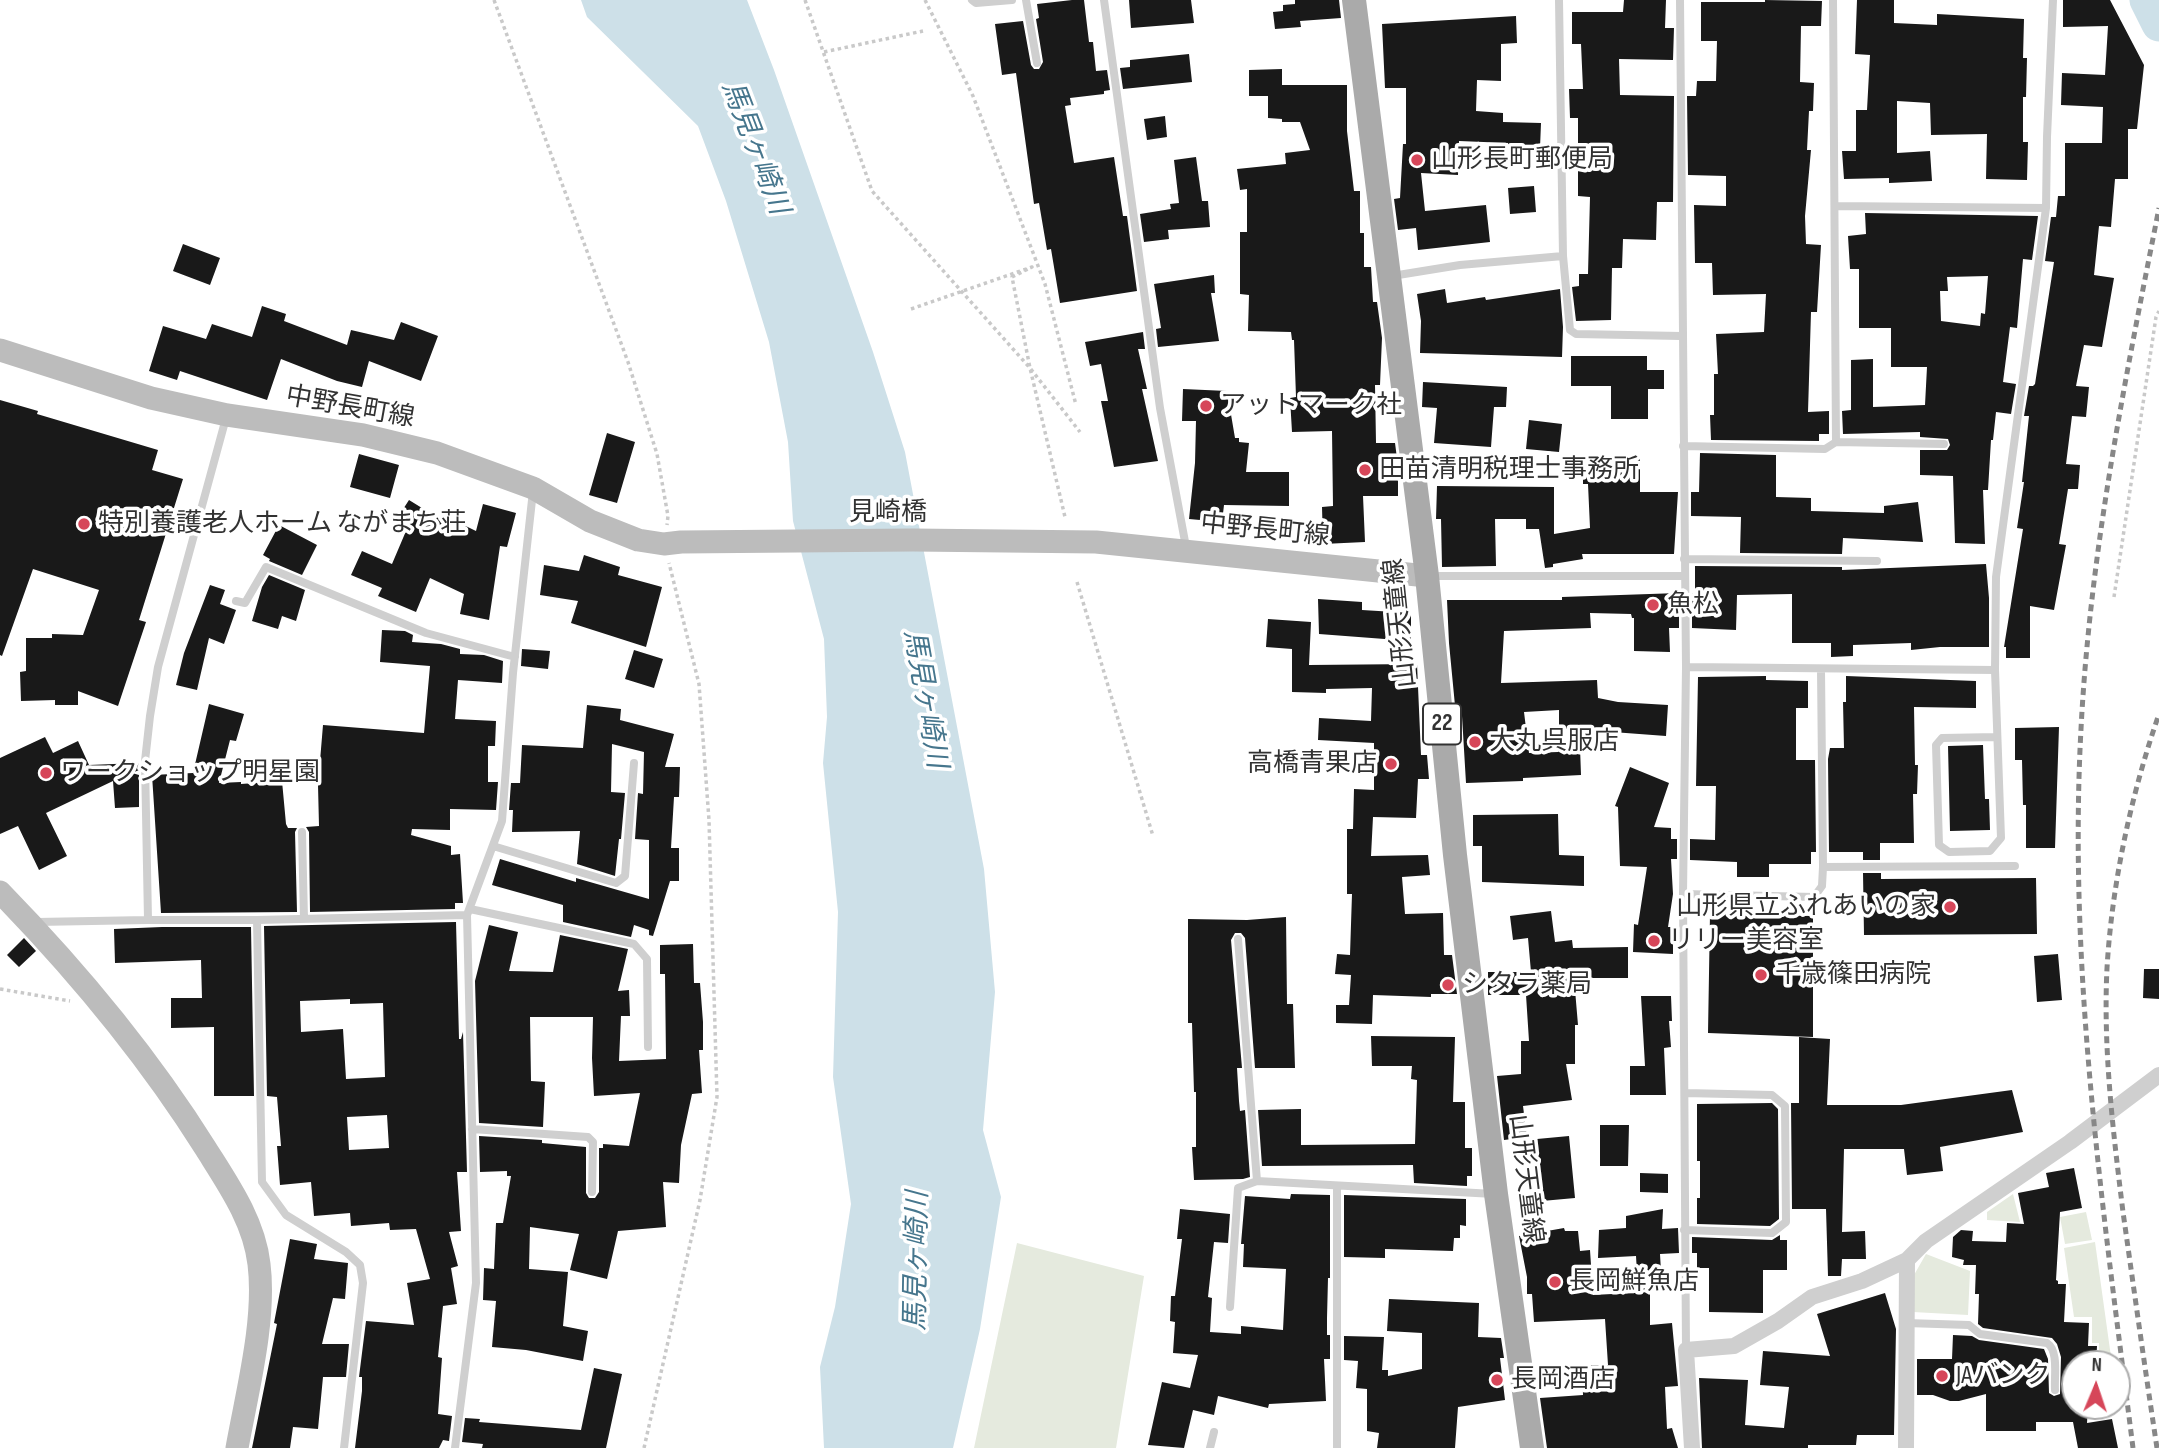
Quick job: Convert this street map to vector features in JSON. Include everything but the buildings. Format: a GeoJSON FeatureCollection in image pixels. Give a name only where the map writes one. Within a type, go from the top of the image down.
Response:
{"type":"FeatureCollection","features":[{"type":"Feature","properties":{"kind":"main road","name":"山形天童線"},"geometry":{"type":"LineString","coordinates":[[1354,0],[1427,576],[1455,855],[1496,1195],[1532,1448]]}},
{"type":"Feature","properties":{"kind":"main road","name":"中野長町線"},"geometry":{"type":"LineString","coordinates":[[0,350],[152,398],[227,415],[363,435],[437,453],[533,488],[590,522],[638,540],[672,543]]}},
{"type":"Feature","properties":{"kind":"main road","name":"見崎橋"},"geometry":{"type":"LineString","coordinates":[[672,543],[926,540],[1096,542]]}},
{"type":"Feature","properties":{"kind":"main road","name":"中野長町線"},"geometry":{"type":"LineString","coordinates":[[1096,542],[1427,576]]}},
{"type":"Feature","properties":{"kind":"main road"},"geometry":{"type":"LineString","coordinates":[[0,892],[104,1006],[152,1068],[231,1189],[250,1226],[259,1262],[261,1300],[237,1448]]}},
{"type":"Feature","properties":{"kind":"street"},"geometry":{"type":"LineString","coordinates":[[1692,1448],[1686,1350],[1734,1346],[1778,1321],[1812,1297],[1862,1281],[1906,1260],[1926,1241],[2070,1142],[2159,1075]]}},
{"type":"Feature","properties":{"kind":"street"},"geometry":{"type":"LineString","coordinates":[[1906,1260],[1906,1448]]}},
{"type":"Feature","properties":{"kind":"lane"},"geometry":{"type":"LineString","coordinates":[[972,0],[976,3],[1012,0]]}},
{"type":"Feature","properties":{"kind":"lane"},"geometry":{"type":"LineString","coordinates":[[1026,0],[1037,63]]}},
{"type":"Feature","properties":{"kind":"lane"},"geometry":{"type":"LineString","coordinates":[[1104,0],[1160,408],[1186,550]]}},
{"type":"Feature","properties":{"kind":"lane"},"geometry":{"type":"LineString","coordinates":[[1559,0],[1563,256],[1570,330],[1576,334],[1681,336]]}},
{"type":"Feature","properties":{"kind":"lane"},"geometry":{"type":"LineString","coordinates":[[1680,0],[1686,667],[1683,894],[1686,1350]]}},
{"type":"Feature","properties":{"kind":"lane"},"geometry":{"type":"LineString","coordinates":[[1833,0],[1836,442]]}},
{"type":"Feature","properties":{"kind":"lane"},"geometry":{"type":"LineString","coordinates":[[1997,737],[1942,738],[1936,745],[1939,845],[1949,852],[1990,851],[2001,838],[1995,670],[1996,576],[2046,208],[2046,137],[2053,0]]}},
{"type":"Feature","properties":{"kind":"lane"},"geometry":{"type":"LineString","coordinates":[[1835,206],[2046,208]]}},
{"type":"Feature","properties":{"kind":"lane"},"geometry":{"type":"LineString","coordinates":[[1389,276],[1460,265],[1563,256]]}},
{"type":"Feature","properties":{"kind":"lane"},"geometry":{"type":"LineString","coordinates":[[148,920],[145,761],[149,716],[159,667],[227,415]]}},
{"type":"Feature","properties":{"kind":"lane"},"geometry":{"type":"LineString","coordinates":[[1683,446],[1825,449],[1836,442],[1944,444]]}},
{"type":"Feature","properties":{"kind":"lane"},"geometry":{"type":"LineString","coordinates":[[455,1448],[476,1283],[469,912],[502,821],[515,657],[533,488]]}},
{"type":"Feature","properties":{"kind":"lane"},"geometry":{"type":"LineString","coordinates":[[1684,559],[1877,561]]}},
{"type":"Feature","properties":{"kind":"lane"},"geometry":{"type":"LineString","coordinates":[[236,601],[245,603],[266,567],[426,633],[515,657]]}},
{"type":"Feature","properties":{"kind":"lane"},"geometry":{"type":"LineString","coordinates":[[1427,576],[1684,576]]}},
{"type":"Feature","properties":{"kind":"lane"},"geometry":{"type":"LineString","coordinates":[[1686,667],[1995,670]]}},
{"type":"Feature","properties":{"kind":"lane"},"geometry":{"type":"LineString","coordinates":[[1683,894],[1814,897],[1822,886],[1821,670]]}},
{"type":"Feature","properties":{"kind":"lane"},"geometry":{"type":"LineString","coordinates":[[494,846],[616,883],[625,876],[634,763]]}},
{"type":"Feature","properties":{"kind":"lane"},"geometry":{"type":"LineString","coordinates":[[302,832],[304,919]]}},
{"type":"Feature","properties":{"kind":"lane"},"geometry":{"type":"LineString","coordinates":[[1823,867],[2015,866]]}},
{"type":"Feature","properties":{"kind":"lane"},"geometry":{"type":"LineString","coordinates":[[30,922],[304,919],[469,912],[634,944],[647,959],[648,1047]]}},
{"type":"Feature","properties":{"kind":"lane"},"geometry":{"type":"LineString","coordinates":[[257,920],[262,1182],[286,1215],[346,1252],[360,1265],[363,1283],[344,1448]]}},
{"type":"Feature","properties":{"kind":"lane"},"geometry":{"type":"LineString","coordinates":[[1238,939],[1257,1181]]}},
{"type":"Feature","properties":{"kind":"lane"},"geometry":{"type":"LineString","coordinates":[[1684,1230],[1772,1233],[1786,1222],[1784,1106],[1772,1095],[1685,1093]]}},
{"type":"Feature","properties":{"kind":"lane"},"geometry":{"type":"LineString","coordinates":[[472,1129],[588,1137],[593,1142],[592,1192]]}},
{"type":"Feature","properties":{"kind":"lane"},"geometry":{"type":"LineString","coordinates":[[1230,1307],[1238,1188],[1257,1181],[1496,1195]]}},
{"type":"Feature","properties":{"kind":"lane"},"geometry":{"type":"LineString","coordinates":[[1337,1186],[1337,1448]]}},
{"type":"Feature","properties":{"kind":"lane"},"geometry":{"type":"LineString","coordinates":[[1906,1323],[1969,1325],[1980,1334],[2047,1343],[2052,1346],[2054,1353],[2055,1390]]}},
{"type":"Feature","properties":{"kind":"lane"},"geometry":{"type":"LineString","coordinates":[[1210,1448],[1214,1432]]}},
{"type":"Feature","properties":{"kind":"path"},"geometry":{"type":"LineString","coordinates":[[494,0],[628,362],[657,454],[699,684],[709,820],[717,1097],[700,1200],[645,1448]]}},
{"type":"Feature","properties":{"kind":"path"},"geometry":{"type":"LineString","coordinates":[[805,0],[872,191],[1030,368],[1080,432]]}},
{"type":"Feature","properties":{"kind":"path"},"geometry":{"type":"LineString","coordinates":[[925,0],[973,96],[1045,284],[1076,405]]}},
{"type":"Feature","properties":{"kind":"path"},"geometry":{"type":"LineString","coordinates":[[824,52],[923,32]]}},
{"type":"Feature","properties":{"kind":"path"},"geometry":{"type":"LineString","coordinates":[[911,309],[1032,267],[1012,277],[1065,517]]}},
{"type":"Feature","properties":{"kind":"path"},"geometry":{"type":"LineString","coordinates":[[2114,597],[2134,452],[2159,311]]}},
{"type":"Feature","properties":{"kind":"path"},"geometry":{"type":"LineString","coordinates":[[1077,582],[1153,836]]}},
{"type":"Feature","properties":{"kind":"path"},"geometry":{"type":"LineString","coordinates":[[0,989],[104,1006]]}},
{"type":"Feature","properties":{"kind":"shaded area"},"geometry":{"type":"Polygon","coordinates":[[[2013,1194],[2020,1222],[1987,1220],[1987,1212],[2013,1194]]]}},
{"type":"Feature","properties":{"kind":"shaded area"},"geometry":{"type":"Polygon","coordinates":[[[2086,1212],[2092,1240],[2065,1244],[2060,1217],[2086,1212]]]}},
{"type":"Feature","properties":{"kind":"shaded area"},"geometry":{"type":"Polygon","coordinates":[[[2095,1242],[2110,1350],[2099,1350],[2099,1343],[2092,1343],[2092,1317],[2074,1317],[2064,1248],[2095,1242]]]}},
{"type":"Feature","properties":{"kind":"shaded area"},"geometry":{"type":"Polygon","coordinates":[[[1017,1243],[1144,1276],[1116,1448],[974,1448],[1017,1243]]]}},
{"type":"Feature","properties":{"kind":"shaded area"},"geometry":{"type":"Polygon","coordinates":[[[1926,1254],[1970,1271],[1968,1315],[1913,1312],[1914,1275],[1926,1254]]]}},
{"type":"Feature","properties":{"kind":"water","name":"馬見ヶ崎川"},"geometry":{"type":"Polygon","coordinates":[[[581,0],[747,0],[873,352],[905,452],[984,869],[995,992],[983,1130],[1001,1197],[980,1329],[953,1448],[824,1448],[820,1367],[835,1307],[851,1204],[833,1077],[838,912],[823,763],[827,717],[824,639],[793,521],[788,442],[769,342],[726,201],[698,126],[587,17],[581,0]]]}},
{"type":"Feature","properties":{"kind":"waterway"},"geometry":{"type":"LineString","coordinates":[[2147,0],[2159,24]]}},
{"type":"Feature","properties":{"kind":"railway"},"geometry":{"type":"LineString","coordinates":[[2133,1448],[2091,1090],[2079,910],[2078,819],[2081,729],[2092,597],[2122,402],[2159,208]]}},
{"type":"Feature","properties":{"kind":"railway"},"geometry":{"type":"LineString","coordinates":[[2157,1448],[2116,1151],[2106,998],[2118,872],[2140,776],[2159,714]]}},
{"type":"Feature","properties":{"kind":"place","name":"山形長町郵便局"},"geometry":{"type":"Point","coordinates":[1417,160]}},
{"type":"Feature","properties":{"kind":"place","name":"アットマーク社"},"geometry":{"type":"Point","coordinates":[1206,406]}},
{"type":"Feature","properties":{"kind":"place","name":"田苗清明税理士事務所"},"geometry":{"type":"Point","coordinates":[1365,470]}},
{"type":"Feature","properties":{"kind":"place","name":"特別養護老人ホーム ながまち荘"},"geometry":{"type":"Point","coordinates":[84,524]}},
{"type":"Feature","properties":{"kind":"place","name":"魚松"},"geometry":{"type":"Point","coordinates":[1653,605]}},
{"type":"Feature","properties":{"kind":"place","name":"大丸呉服店"},"geometry":{"type":"Point","coordinates":[1475,742]}},
{"type":"Feature","properties":{"kind":"place","name":"高橋青果店"},"geometry":{"type":"Point","coordinates":[1391,764]}},
{"type":"Feature","properties":{"kind":"place","name":"ワークショップ明星園"},"geometry":{"type":"Point","coordinates":[46,773]}},
{"type":"Feature","properties":{"kind":"place","name":"山形県立ふれあいの家"},"geometry":{"type":"Point","coordinates":[1950,907]}},
{"type":"Feature","properties":{"kind":"place","name":"リリー美容室"},"geometry":{"type":"Point","coordinates":[1654,941]}},
{"type":"Feature","properties":{"kind":"place","name":"千歳篠田病院"},"geometry":{"type":"Point","coordinates":[1761,975]}},
{"type":"Feature","properties":{"kind":"place","name":"シタラ薬局"},"geometry":{"type":"Point","coordinates":[1448,985]}},
{"type":"Feature","properties":{"kind":"place","name":"長岡鮮魚店"},"geometry":{"type":"Point","coordinates":[1555,1282]}},
{"type":"Feature","properties":{"kind":"place","name":"JAバンク"},"geometry":{"type":"Point","coordinates":[1942,1376]}},
{"type":"Feature","properties":{"kind":"place","name":"長岡酒店"},"geometry":{"type":"Point","coordinates":[1497,1380]}}]}
